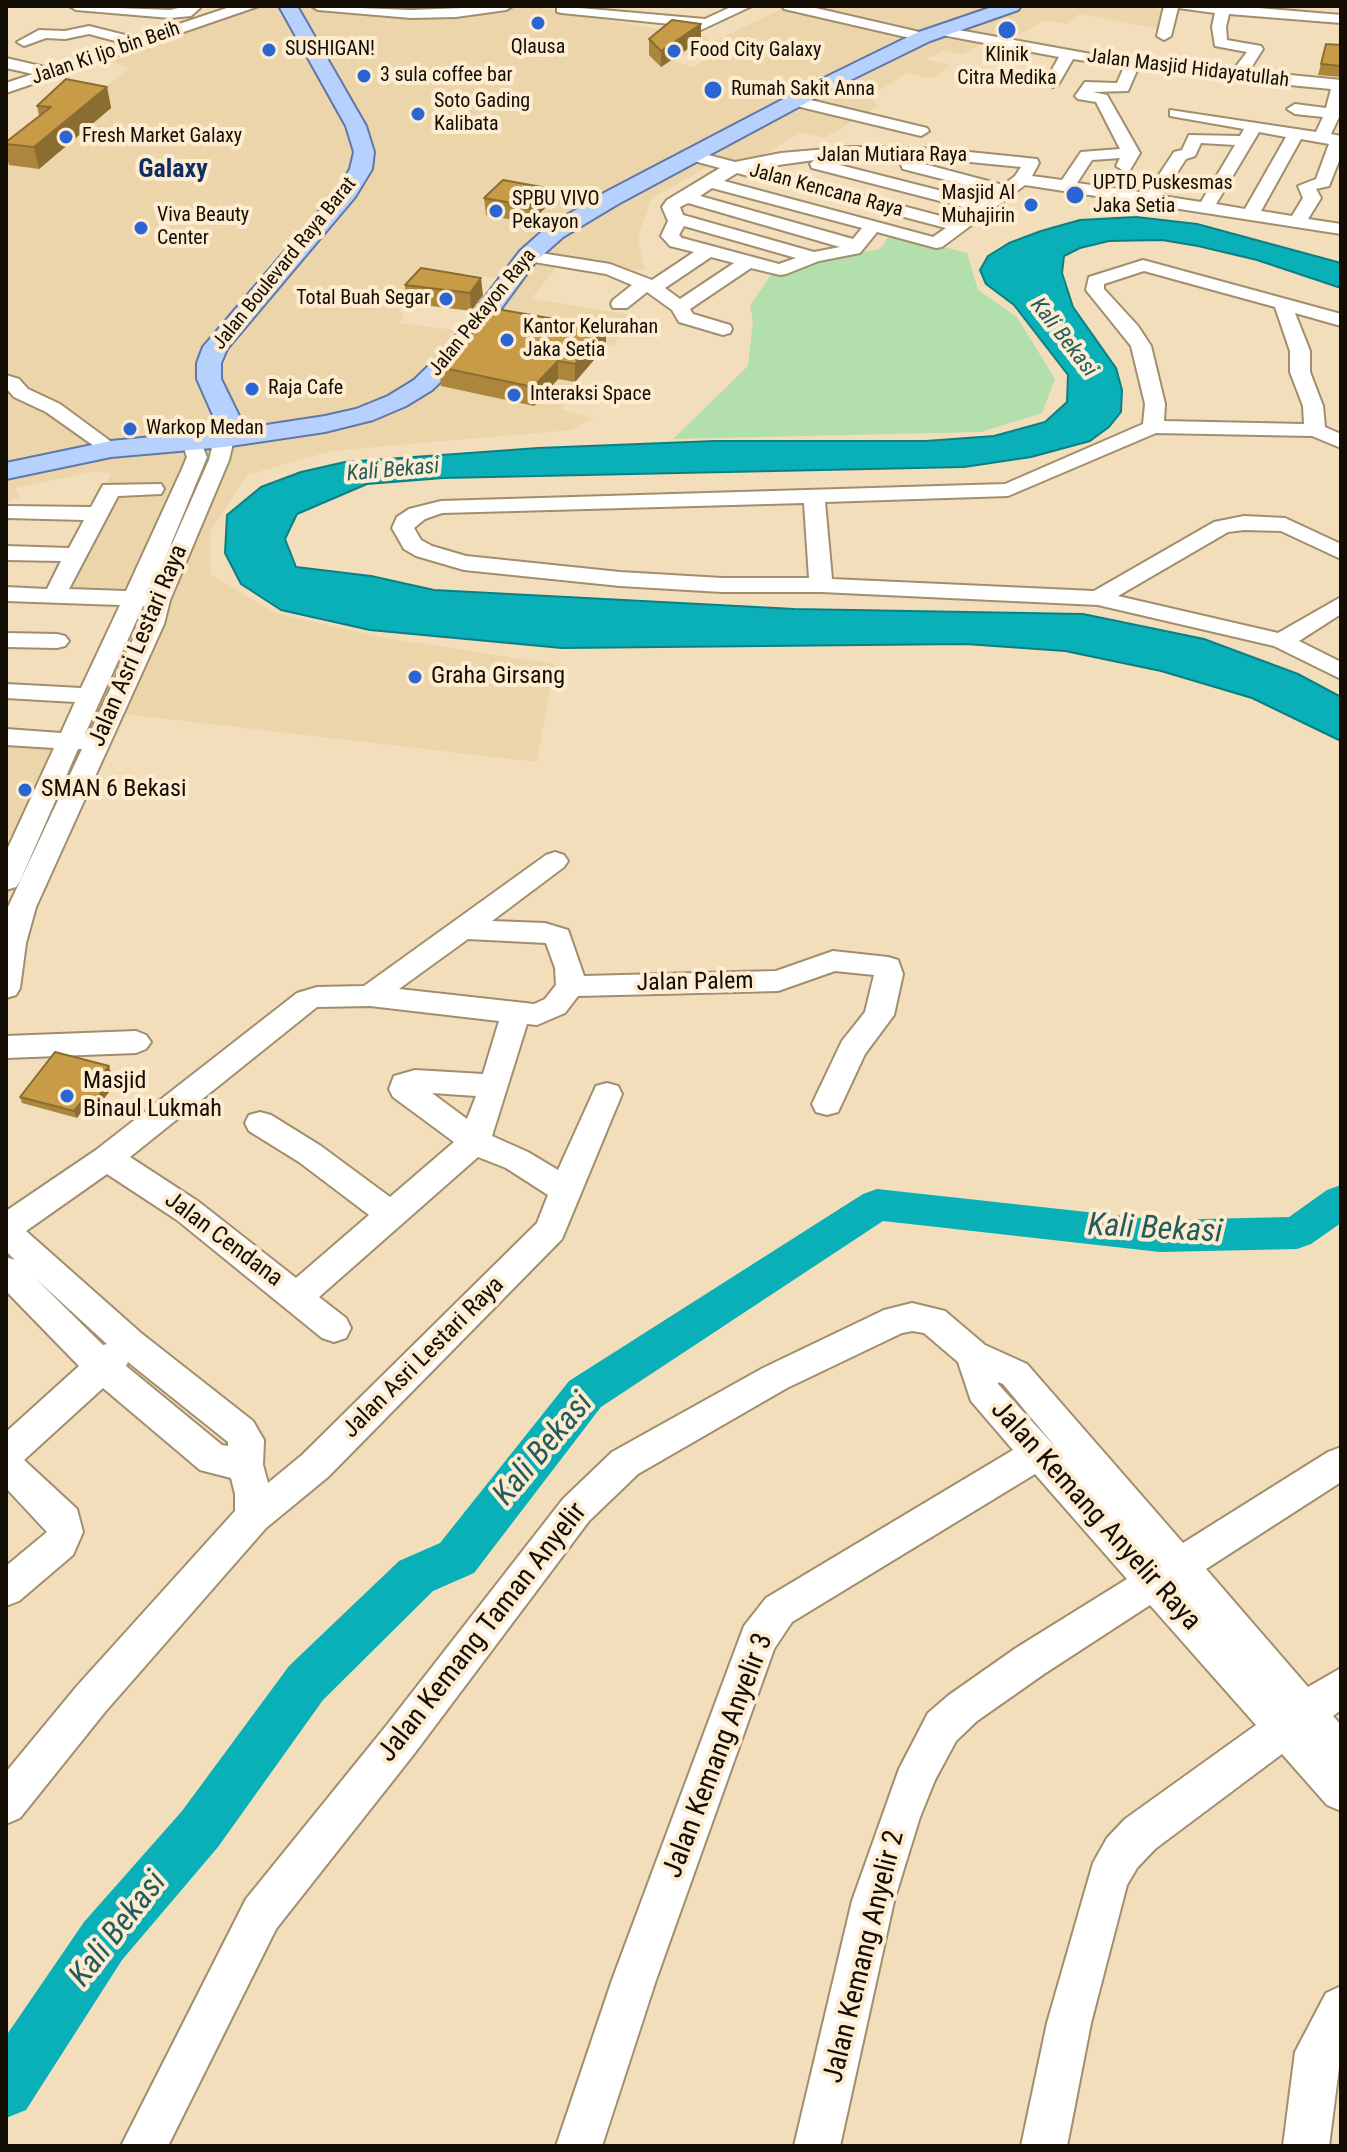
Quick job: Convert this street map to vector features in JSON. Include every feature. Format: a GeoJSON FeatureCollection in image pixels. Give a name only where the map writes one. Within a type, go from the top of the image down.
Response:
{"type":"FeatureCollection","features":[{"type":"Feature","properties":{"kind":"main road","name":"Jalan Pekayon Raya"},"geometry":{"type":"LineString","coordinates":[[223,420],[239,419],[301,428],[364,415],[397,401],[423,385],[455,354],[528,256],[547,238],[585,214],[794,101],[932,34],[1012,6]]}},
{"type":"Feature","properties":{"kind":"main road","name":"Jalan Boulevard Raya Barat"},"geometry":{"type":"LineString","coordinates":[[285,11],[318,79],[335,129]]}},
{"type":"Feature","properties":{"kind":"main road","name":"Jalan Boulevard Raya Barat"},"geometry":{"type":"LineString","coordinates":[[196,436],[190,364],[347,192],[361,169],[364,152],[356,126],[318,79]]}},
{"type":"Feature","properties":{"kind":"main road","name":"Jalan Boulevard Raya Barat"},"geometry":{"type":"LineString","coordinates":[[223,420],[209,379],[209,363],[224,324],[325,191],[338,161]]}},
{"type":"Feature","properties":{"kind":"main road"},"geometry":{"type":"LineString","coordinates":[[6,471],[196,436],[223,420]]}},
{"type":"Feature","properties":{"kind":"street"},"geometry":{"type":"LineString","coordinates":[[76,6],[179,14],[195,7],[206,7]]}},
{"type":"Feature","properties":{"kind":"street","name":"Jalan Ki Ijo bin Beih"},"geometry":{"type":"LineString","coordinates":[[6,88],[252,6]]}},
{"type":"Feature","properties":{"kind":"street"},"geometry":{"type":"LineString","coordinates":[[318,6],[372,13],[506,6]]}},
{"type":"Feature","properties":{"kind":"street"},"geometry":{"type":"LineString","coordinates":[[686,6],[740,8]]}},
{"type":"Feature","properties":{"kind":"street","name":"Jalan Masjid Hidayatullah"},"geometry":{"type":"LineString","coordinates":[[789,6],[932,34],[1052,45],[1068,54],[1132,65],[1192,84],[1238,75],[1284,86],[1340,85]]}},
{"type":"Feature","properties":{"kind":"street"},"geometry":{"type":"LineString","coordinates":[[1164,36],[1171,6]]}},
{"type":"Feature","properties":{"kind":"street"},"geometry":{"type":"LineString","coordinates":[[1183,6],[1268,9],[1341,19]]}},
{"type":"Feature","properties":{"kind":"street"},"geometry":{"type":"LineString","coordinates":[[690,31],[740,8]]}},
{"type":"Feature","properties":{"kind":"street"},"geometry":{"type":"LineString","coordinates":[[562,9],[705,23]]}},
{"type":"Feature","properties":{"kind":"street"},"geometry":{"type":"LineString","coordinates":[[1223,9],[1227,28],[1220,43],[1256,49],[1238,75]]}},
{"type":"Feature","properties":{"kind":"street"},"geometry":{"type":"LineString","coordinates":[[7,31],[30,40],[89,30],[137,42]]}},
{"type":"Feature","properties":{"kind":"street"},"geometry":{"type":"LineString","coordinates":[[1053,82],[1068,54]]}},
{"type":"Feature","properties":{"kind":"street"},"geometry":{"type":"LineString","coordinates":[[6,63],[49,73],[42,84],[6,103]]}},
{"type":"Feature","properties":{"kind":"street"},"geometry":{"type":"LineString","coordinates":[[1131,153],[1102,98],[1083,96],[1090,85],[1123,88],[1132,65]]}},
{"type":"Feature","properties":{"kind":"street"},"geometry":{"type":"LineString","coordinates":[[1167,133],[1192,84]]}},
{"type":"Feature","properties":{"kind":"street"},"geometry":{"type":"LineString","coordinates":[[1297,223],[1312,198],[1306,186],[1323,182],[1334,139],[1333,114],[1340,85]]}},
{"type":"Feature","properties":{"kind":"street"},"geometry":{"type":"LineString","coordinates":[[794,101],[921,131]]}},
{"type":"Feature","properties":{"kind":"street"},"geometry":{"type":"LineString","coordinates":[[1295,109],[1333,114]]}},
{"type":"Feature","properties":{"kind":"street"},"geometry":{"type":"LineString","coordinates":[[1176,113],[1334,139]]}},
{"type":"Feature","properties":{"kind":"street"},"geometry":{"type":"LineString","coordinates":[[1205,209],[1243,141],[1255,127]]}},
{"type":"Feature","properties":{"kind":"street"},"geometry":{"type":"LineString","coordinates":[[1250,216],[1297,132]]}},
{"type":"Feature","properties":{"kind":"street"},"geometry":{"type":"LineString","coordinates":[[1151,200],[1180,155],[1189,153],[1195,138],[1243,141]]}},
{"type":"Feature","properties":{"kind":"street"},"geometry":{"type":"LineString","coordinates":[[1066,186],[1088,147],[1131,153]]}},
{"type":"Feature","properties":{"kind":"street"},"geometry":{"type":"LineString","coordinates":[[865,153],[1007,191]]}},
{"type":"Feature","properties":{"kind":"street","name":"Jalan Mutiara Raya"},"geometry":{"type":"LineString","coordinates":[[734,167],[793,157],[865,153],[963,155],[1030,163],[1032,165],[1022,179]]}},
{"type":"Feature","properties":{"kind":"street"},"geometry":{"type":"LineString","coordinates":[[1106,193],[1131,153]]}},
{"type":"Feature","properties":{"kind":"street","name":"Jalan Kencana Raya"},"geometry":{"type":"LineString","coordinates":[[693,156],[960,226]]}},
{"type":"Feature","properties":{"kind":"street"},"geometry":{"type":"LineString","coordinates":[[793,157],[984,207]]}},
{"type":"Feature","properties":{"kind":"street"},"geometry":{"type":"LineString","coordinates":[[734,167],[671,207],[676,218],[670,236],[676,242],[775,270],[814,257],[849,251],[858,246],[872,227]]}},
{"type":"Feature","properties":{"kind":"street"},"geometry":{"type":"LineString","coordinates":[[710,182],[938,242],[1022,179],[1341,229]]}},
{"type":"Feature","properties":{"kind":"street"},"geometry":{"type":"LineString","coordinates":[[686,197],[858,246]]}},
{"type":"Feature","properties":{"kind":"street"},"geometry":{"type":"LineString","coordinates":[[676,218],[814,257]]}},
{"type":"Feature","properties":{"kind":"street"},"geometry":{"type":"LineString","coordinates":[[706,252],[655,288],[680,307],[686,318],[723,329]]}},
{"type":"Feature","properties":{"kind":"street"},"geometry":{"type":"LineString","coordinates":[[528,256],[610,269],[647,285],[620,304]]}},
{"type":"Feature","properties":{"kind":"street"},"geometry":{"type":"LineString","coordinates":[[680,307],[746,263]]}},
{"type":"Feature","properties":{"kind":"street"},"geometry":{"type":"LineString","coordinates":[[1153,427],[1155,404],[1141,346],[1131,330],[1095,290],[1095,281],[1143,265],[1341,320]]}},
{"type":"Feature","properties":{"kind":"street"},"geometry":{"type":"LineString","coordinates":[[1283,305],[1320,343],[1300,372],[1313,406],[1315,430]]}},
{"type":"Feature","properties":{"kind":"street"},"geometry":{"type":"LineString","coordinates":[[6,381],[21,393],[123,448]]}},
{"type":"Feature","properties":{"kind":"street"},"geometry":{"type":"LineString","coordinates":[[1341,442],[1315,430],[1153,427],[1008,490],[441,507],[417,514],[405,522],[403,528],[412,544],[424,551],[464,563],[620,579],[1098,598],[1282,641],[1341,672]]}},
{"type":"Feature","properties":{"kind":"street","name":"Jalan Asri Lestari Raya"},"geometry":{"type":"LineString","coordinates":[[6,881],[97,743],[152,624],[181,518],[196,436]]}},
{"type":"Feature","properties":{"kind":"street"},"geometry":{"type":"LineString","coordinates":[[54,596],[113,489],[153,489]]}},
{"type":"Feature","properties":{"kind":"street"},"geometry":{"type":"LineString","coordinates":[[814,495],[821,585]]}},
{"type":"Feature","properties":{"kind":"street"},"geometry":{"type":"LineString","coordinates":[[7,512],[98,514]]}},
{"type":"Feature","properties":{"kind":"street","name":"Jalan Asri Lestari Raya"},"geometry":{"type":"LineString","coordinates":[[6,988],[12,943],[70,741],[134,598],[181,518]]}},
{"type":"Feature","properties":{"kind":"street"},"geometry":{"type":"LineString","coordinates":[[1098,598],[1222,527],[1264,522],[1285,525],[1341,552]]}},
{"type":"Feature","properties":{"kind":"street"},"geometry":{"type":"LineString","coordinates":[[6,553],[76,555]]}},
{"type":"Feature","properties":{"kind":"street"},"geometry":{"type":"LineString","coordinates":[[6,594],[159,600]]}},
{"type":"Feature","properties":{"kind":"street"},"geometry":{"type":"LineString","coordinates":[[1282,641],[1341,604]]}},
{"type":"Feature","properties":{"kind":"street"},"geometry":{"type":"LineString","coordinates":[[6,640],[57,641]]}},
{"type":"Feature","properties":{"kind":"street"},"geometry":{"type":"LineString","coordinates":[[6,691],[91,696]]}},
{"type":"Feature","properties":{"kind":"street"},"geometry":{"type":"LineString","coordinates":[[6,737],[97,743]]}},
{"type":"Feature","properties":{"kind":"street"},"geometry":{"type":"LineString","coordinates":[[370,996],[555,861]]}},
{"type":"Feature","properties":{"kind":"street"},"geometry":{"type":"LineString","coordinates":[[253,1517],[253,1494],[245,1465],[246,1440],[241,1432],[129,1343],[6,1230],[107,1158],[307,1000],[370,996],[516,1013],[543,1013],[555,1006],[570,986],[569,968],[558,937],[545,932],[462,929]]}},
{"type":"Feature","properties":{"kind":"street","name":"Jalan Palem"},"geometry":{"type":"LineString","coordinates":[[570,986],[778,981],[833,961],[888,967],[879,1015],[852,1049],[827,1104]]}},
{"type":"Feature","properties":{"kind":"street"},"geometry":{"type":"LineString","coordinates":[[298,1296],[474,1142],[495,1086],[516,1013]]}},
{"type":"Feature","properties":{"kind":"street"},"geometry":{"type":"LineString","coordinates":[[6,1047],[136,1042]]}},
{"type":"Feature","properties":{"kind":"street"},"geometry":{"type":"LineString","coordinates":[[495,1086],[415,1081],[404,1086],[405,1091],[451,1122],[474,1142],[568,1186]]}},
{"type":"Feature","properties":{"kind":"street","name":"Jalan Asri Lestari Raya"},"geometry":{"type":"LineString","coordinates":[[6,1804],[91,1699],[253,1517],[315,1466],[551,1230],[607,1094]]}},
{"type":"Feature","properties":{"kind":"street"},"geometry":{"type":"LineString","coordinates":[[260,1123],[310,1154],[391,1215]]}},
{"type":"Feature","properties":{"kind":"street","name":"Jalan Cendana"},"geometry":{"type":"LineString","coordinates":[[107,1158],[188,1211],[298,1296],[334,1328]]}},
{"type":"Feature","properties":{"kind":"street"},"geometry":{"type":"LineString","coordinates":[[6,1270],[101,1366],[213,1459],[245,1465]]}},
{"type":"Feature","properties":{"kind":"street","name":"Jalan Kemang Taman Anyelir"},"geometry":{"type":"LineString","coordinates":[[144,2146],[261,1914],[400,1740],[576,1510],[625,1463],[775,1378],[896,1320],[912,1317],[933,1321],[973,1355]]}},
{"type":"Feature","properties":{"kind":"street"},"geometry":{"type":"LineString","coordinates":[[6,1454],[129,1343]]}},
{"type":"Feature","properties":{"kind":"street","name":"Jalan Kemang Anyelir Raya"},"geometry":{"type":"LineString","coordinates":[[973,1355],[983,1391],[1039,1453],[1166,1574]]}},
{"type":"Feature","properties":{"kind":"street","name":"Jalan Kemang Anyelir Raya"},"geometry":{"type":"LineString","coordinates":[[973,1355],[1015,1374],[1166,1574],[1293,1721],[1341,1791]]}},
{"type":"Feature","properties":{"kind":"street","name":"Jalan Kemang Anyelir 3"},"geometry":{"type":"LineString","coordinates":[[579,2146],[634,1980],[758,1639],[779,1610],[1039,1453]]}},
{"type":"Feature","properties":{"kind":"street","name":"Jalan Kemang Anyelir 2"},"geometry":{"type":"LineString","coordinates":[[817,2146],[873,1901],[905,1805],[942,1727],[963,1708],[1030,1661],[1341,1463]]}},
{"type":"Feature","properties":{"kind":"street"},"geometry":{"type":"LineString","coordinates":[[6,1465],[64,1521],[65,1532],[60,1543],[6,1589]]}},
{"type":"Feature","properties":{"kind":"street"},"geometry":{"type":"LineString","coordinates":[[1044,2146],[1069,2023],[1108,1878],[1122,1853],[1140,1834],[1341,1687]]}},
{"type":"Feature","properties":{"kind":"street","name":"Jalan Kemang Anyelir Raya"},"geometry":{"type":"LineString","coordinates":[[1293,1721],[1341,1755]]}},
{"type":"Feature","properties":{"kind":"street"},"geometry":{"type":"LineString","coordinates":[[1306,2146],[1317,2052],[1341,2008]]}},
{"type":"Feature","properties":{"kind":"shaded area"},"geometry":{"type":"Polygon","coordinates":[[[261,6],[457,16],[528,6],[710,38],[674,62],[695,67],[721,47],[708,44],[788,6],[1142,6],[1171,11],[1161,29],[1079,14],[1068,24],[1044,21],[1008,41],[990,39],[963,54],[944,51],[926,59],[950,65],[932,79],[907,73],[868,97],[879,106],[824,138],[800,132],[769,152],[731,168],[716,162],[651,199],[638,238],[644,270],[558,265],[531,299],[634,315],[613,346],[486,323],[503,279],[465,273],[454,285],[419,280],[400,311],[404,314],[399,323],[470,332],[451,358],[583,383],[561,409],[593,418],[571,430],[331,451],[247,475],[210,532],[210,574],[275,613],[380,637],[554,664],[537,762],[98,711],[150,602],[48,597],[111,473],[93,472],[15,488],[20,497],[6,502],[6,166],[130,68],[100,59],[238,11],[261,6]]]}},
{"type":"Feature","properties":{"kind":"shaded area","name":"SMAN 6 Bekasi"},"geometry":{"type":"Polygon","coordinates":[[[6,740],[65,744],[22,836],[6,836],[6,740]]]}},
{"type":"Feature","properties":{"kind":"green space"},"geometry":{"type":"Polygon","coordinates":[[[891,233],[967,253],[978,290],[1017,317],[1055,379],[1042,413],[981,432],[673,439],[748,366],[753,321],[750,306],[770,276],[831,257],[880,249],[891,233]]]}},
{"type":"Feature","properties":{"kind":"water"},"geometry":{"type":"Polygon","coordinates":[[[1136,217],[1197,224],[1341,263],[1341,288],[1257,260],[1198,246],[1162,240],[1109,241],[1080,248],[1064,256],[1062,273],[1073,307],[1116,368],[1122,390],[1121,412],[1109,427],[1090,441],[1031,457],[964,467],[443,478],[367,484],[297,514],[285,539],[296,567],[371,576],[434,590],[794,609],[1083,614],[1204,639],[1298,674],[1341,697],[1341,741],[1252,698],[1161,671],[1065,651],[966,644],[562,648],[370,630],[281,610],[241,584],[225,553],[227,515],[261,487],[301,472],[345,462],[538,448],[715,441],[926,441],[994,436],[1045,422],[1067,402],[1068,375],[1014,305],[986,284],[980,270],[988,256],[1009,243],[1041,231],[1080,220],[1136,217]]]}},
{"type":"Feature","properties":{"kind":"building"},"geometry":{"type":"Polygon","coordinates":[[[672,20],[701,24],[661,51],[649,39],[672,20]]]}},
{"type":"Feature","properties":{"kind":"building"},"geometry":{"type":"Polygon","coordinates":[[[1326,44],[1341,45],[1341,66],[1321,64],[1326,44]]]}},
{"type":"Feature","properties":{"kind":"building"},"geometry":{"type":"Polygon","coordinates":[[[66,79],[107,87],[34,147],[6,144],[51,107],[37,106],[66,79]]]}},
{"type":"Feature","properties":{"kind":"building"},"geometry":{"type":"Polygon","coordinates":[[[503,180],[547,188],[529,206],[484,198],[503,180]]]}},
{"type":"Feature","properties":{"kind":"building"},"geometry":{"type":"Polygon","coordinates":[[[421,268],[481,278],[470,293],[405,285],[421,268]]]}},
{"type":"Feature","properties":{"kind":"building"},"geometry":{"type":"Polygon","coordinates":[[[491,308],[606,328],[575,364],[558,361],[533,387],[439,367],[465,343],[491,308]]]}},
{"type":"Feature","properties":{"kind":"building","name":"Masjid Binaul Lukmah"},"geometry":{"type":"Polygon","coordinates":[[[55,1052],[109,1066],[99,1079],[109,1081],[94,1103],[83,1100],[74,1111],[20,1097],[55,1052]]]}},
{"type":"Feature","properties":{"kind":"waterway","name":"Kali Bekasi"},"geometry":{"type":"LineString","coordinates":[[6,2090],[103,1941],[200,1829],[306,1683],[416,1576],[457,1558],[585,1394],[877,1205],[1160,1236],[1297,1233],[1341,1201]]}},
{"type":"Feature","properties":{"kind":"place","name":"Qlausa"},"geometry":{"type":"Point","coordinates":[538,23]}},
{"type":"Feature","properties":{"kind":"place","name":"Klinik Citra Medika"},"geometry":{"type":"Point","coordinates":[1007,30]}},
{"type":"Feature","properties":{"kind":"place","name":"SUSHIGAN!"},"geometry":{"type":"Point","coordinates":[269,50]}},
{"type":"Feature","properties":{"kind":"place","name":"Food City Galaxy"},"geometry":{"type":"Point","coordinates":[674,51]}},
{"type":"Feature","properties":{"kind":"place","name":"3 sula coffee bar"},"geometry":{"type":"Point","coordinates":[364,76]}},
{"type":"Feature","properties":{"kind":"place","name":"Rumah Sakit Anna"},"geometry":{"type":"Point","coordinates":[713,90]}},
{"type":"Feature","properties":{"kind":"place","name":"Soto Gading Kalibata"},"geometry":{"type":"Point","coordinates":[418,114]}},
{"type":"Feature","properties":{"kind":"place","name":"Fresh Market Galaxy"},"geometry":{"type":"Point","coordinates":[66,137]}},
{"type":"Feature","properties":{"kind":"place","name":"UPTD Puskesmas Jaka Setia"},"geometry":{"type":"Point","coordinates":[1075,195]}},
{"type":"Feature","properties":{"kind":"place","name":"Masjid Al Muhajirin"},"geometry":{"type":"Point","coordinates":[1031,205]}},
{"type":"Feature","properties":{"kind":"place","name":"SPBU VIVO Pekayon"},"geometry":{"type":"Point","coordinates":[496,211]}},
{"type":"Feature","properties":{"kind":"place","name":"Viva Beauty Center"},"geometry":{"type":"Point","coordinates":[141,228]}},
{"type":"Feature","properties":{"kind":"place","name":"Total Buah Segar"},"geometry":{"type":"Point","coordinates":[446,299]}},
{"type":"Feature","properties":{"kind":"place","name":"Kantor Kelurahan Jaka Setia"},"geometry":{"type":"Point","coordinates":[507,340]}},
{"type":"Feature","properties":{"kind":"place","name":"Raja Cafe"},"geometry":{"type":"Point","coordinates":[252,389]}},
{"type":"Feature","properties":{"kind":"place","name":"Interaksi Space"},"geometry":{"type":"Point","coordinates":[514,395]}},
{"type":"Feature","properties":{"kind":"place","name":"Warkop Medan"},"geometry":{"type":"Point","coordinates":[130,429]}},
{"type":"Feature","properties":{"kind":"place","name":"Graha Girsang"},"geometry":{"type":"Point","coordinates":[415,677]}},
{"type":"Feature","properties":{"kind":"place","name":"SMAN 6 Bekasi"},"geometry":{"type":"Point","coordinates":[25,790]}},
{"type":"Feature","properties":{"kind":"place","name":"Masjid Binaul Lukmah"},"geometry":{"type":"Point","coordinates":[67,1096]}},
{"type":"Feature","properties":{"kind":"district","name":"Galaxy"},"geometry":{"type":"Point","coordinates":[173,170]}}]}
